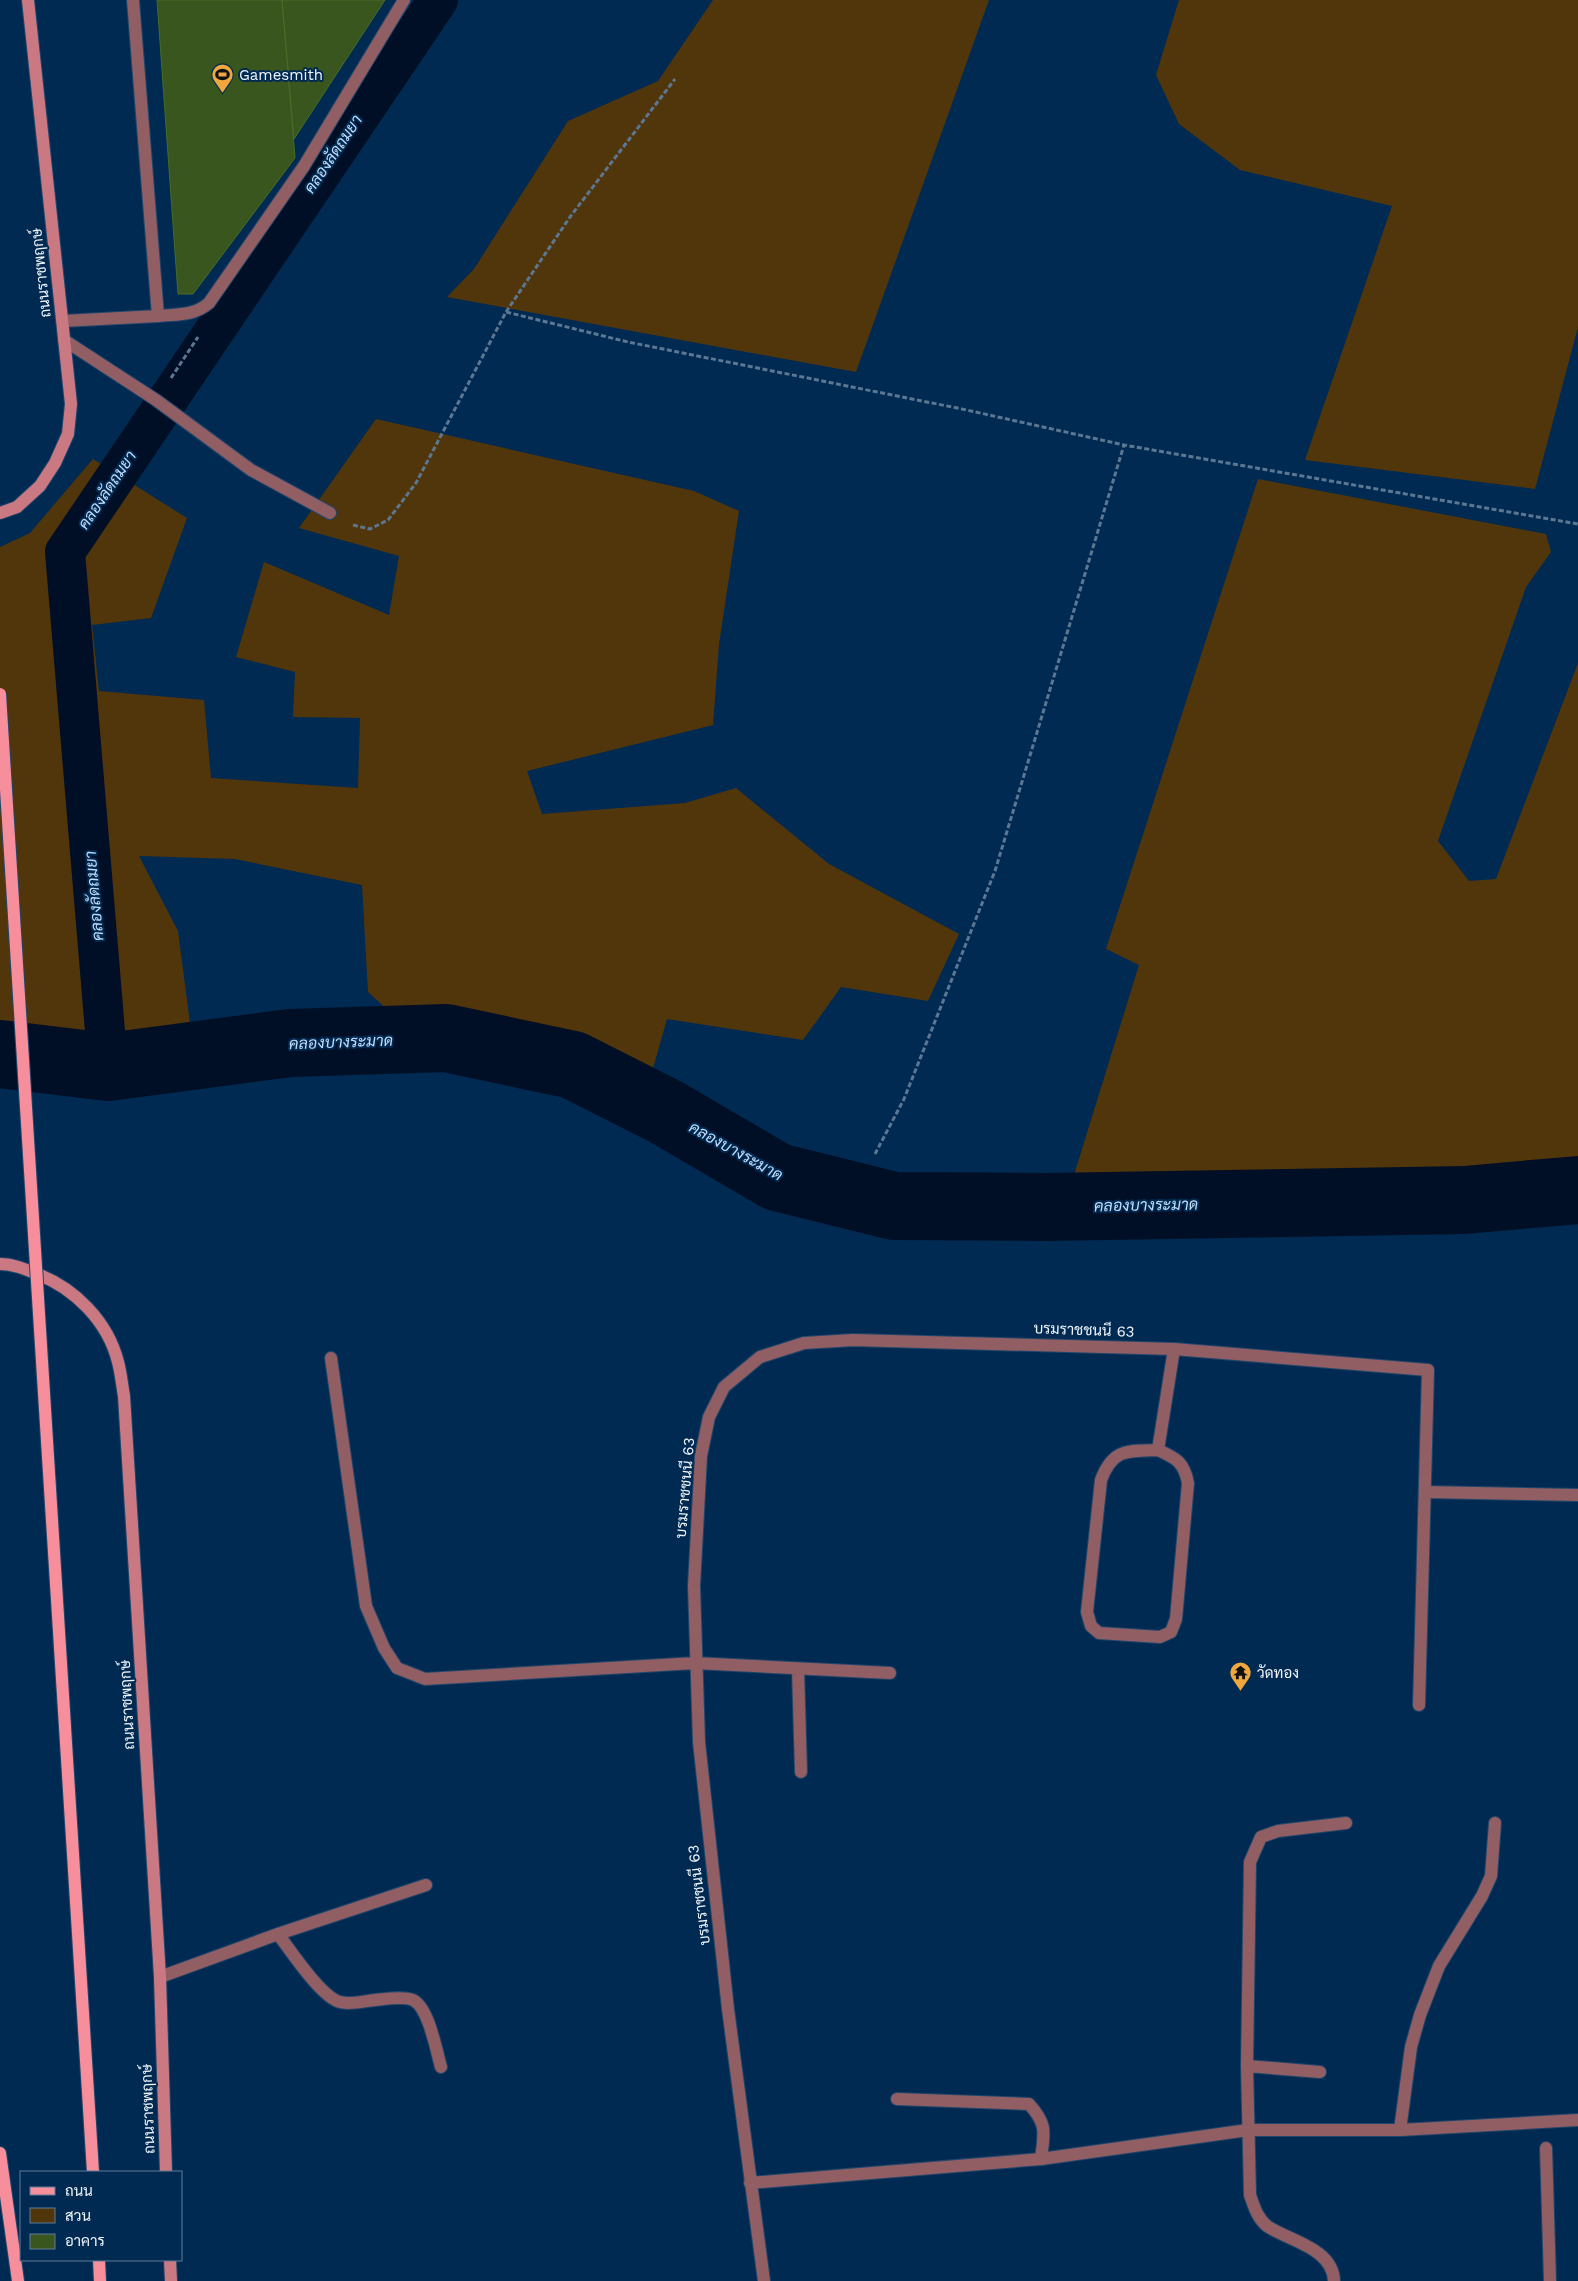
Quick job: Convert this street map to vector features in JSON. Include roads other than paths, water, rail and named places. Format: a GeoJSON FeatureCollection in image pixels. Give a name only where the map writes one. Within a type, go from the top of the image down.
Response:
{"type":"FeatureCollection","features":[{"type":"Feature","properties":{"kind":"main road","name":"ถนนราชพฤกษ์"},"geometry":{"type":"LineString","coordinates":[[0,513],[17,507],[40,486],[55,463],[68,434],[71,404],[28,0]]}},
{"type":"Feature","properties":{"kind":"main road"},"geometry":{"type":"LineString","coordinates":[[0,694],[93,2171]]}},
{"type":"Feature","properties":{"kind":"main road","name":"ถนนราชพฤกษ์"},"geometry":{"type":"LineString","coordinates":[[0,1264],[10,1264],[54,1280],[83,1301],[106,1331],[118,1361],[124,1396],[160,1977],[166,2171]]}},
{"type":"Feature","properties":{"kind":"main road"},"geometry":{"type":"LineString","coordinates":[[0,2153],[18,2281]]}},
{"type":"Feature","properties":{"kind":"main road"},"geometry":{"type":"LineString","coordinates":[[170,2261],[171,2281]]}},
{"type":"Feature","properties":{"kind":"street"},"geometry":{"type":"LineString","coordinates":[[133,0],[158,316]]}},
{"type":"Feature","properties":{"kind":"street"},"geometry":{"type":"LineString","coordinates":[[63,321],[158,316],[194,312],[200,311],[209,303],[304,166],[404,0]]}},
{"type":"Feature","properties":{"kind":"street"},"geometry":{"type":"LineString","coordinates":[[64,340],[156,400],[252,470],[330,513]]}},
{"type":"Feature","properties":{"kind":"street","name":"บรมราชชนนี 63"},"geometry":{"type":"LineString","coordinates":[[764,2281],[750,2183],[710,1855],[699,1742],[695,1663],[694,1586],[701,1456],[709,1417],[724,1387],[760,1357],[804,1343],[853,1340],[1174,1349],[1428,1370],[1424,1492]]}},
{"type":"Feature","properties":{"kind":"street"},"geometry":{"type":"LineString","coordinates":[[1158,1450],[1174,1349]]}},
{"type":"Feature","properties":{"kind":"street"},"geometry":{"type":"LineString","coordinates":[[331,1358],[366,1606],[384,1648],[397,1668],[425,1679],[695,1663],[890,1674]]}},
{"type":"Feature","properties":{"kind":"street"},"geometry":{"type":"LineString","coordinates":[[1158,1450],[1180,1463],[1185,1469],[1188,1483],[1176,1619],[1171,1632],[1160,1637],[1099,1633],[1091,1626],[1087,1612],[1101,1480],[1107,1463],[1116,1456],[1132,1451],[1158,1450]]}},
{"type":"Feature","properties":{"kind":"street"},"geometry":{"type":"LineString","coordinates":[[1419,1705],[1424,1492],[1578,1495]]}},
{"type":"Feature","properties":{"kind":"street"},"geometry":{"type":"LineString","coordinates":[[798,1669],[801,1772]]}},
{"type":"Feature","properties":{"kind":"street"},"geometry":{"type":"LineString","coordinates":[[1400,2130],[1411,2047],[1420,2015],[1439,1966],[1482,1896],[1492,1876],[1496,1822]]}},
{"type":"Feature","properties":{"kind":"street"},"geometry":{"type":"LineString","coordinates":[[1334,2281],[1334,2273],[1327,2260],[1266,2225],[1257,2214],[1250,2195],[1247,2066],[1250,1862],[1261,1837],[1278,1831],[1346,1823]]}},
{"type":"Feature","properties":{"kind":"street"},"geometry":{"type":"LineString","coordinates":[[160,1977],[278,1934],[426,1885]]}},
{"type":"Feature","properties":{"kind":"street"},"geometry":{"type":"LineString","coordinates":[[278,1934],[313,1980],[328,1996],[340,2002],[390,1999],[412,2000],[417,2004],[426,2017],[441,2067]]}},
{"type":"Feature","properties":{"kind":"street"},"geometry":{"type":"LineString","coordinates":[[1247,2066],[1320,2072]]}},
{"type":"Feature","properties":{"kind":"street"},"geometry":{"type":"LineString","coordinates":[[897,2099],[1029,2104],[1040,2116],[1044,2130],[1041,2159]]}},
{"type":"Feature","properties":{"kind":"street"},"geometry":{"type":"LineString","coordinates":[[750,2183],[1041,2159],[1248,2130],[1400,2130],[1578,2120]]}},
{"type":"Feature","properties":{"kind":"street"},"geometry":{"type":"LineString","coordinates":[[1546,2148],[1550,2281]]}},
{"type":"Feature","properties":{"kind":"waterway","name":"คลองลัดถมยา"},"geometry":{"type":"LineString","coordinates":[[108,1067],[65,552],[438,0]]}},
{"type":"Feature","properties":{"kind":"waterway","name":"คลองบางระมาด"},"geometry":{"type":"LineString","coordinates":[[0,1054],[108,1067],[290,1043],[446,1038],[573,1065],[666,1112],[777,1177],[894,1206],[1046,1207],[1464,1200],[1578,1190]]}},
{"type":"Feature","properties":{"kind":"place","name":"Gamesmith"},"geometry":{"type":"Point","coordinates":[223,94]}},
{"type":"Feature","properties":{"kind":"place","name":"วัดทอง"},"geometry":{"type":"Point","coordinates":[1241,1692]}}]}
